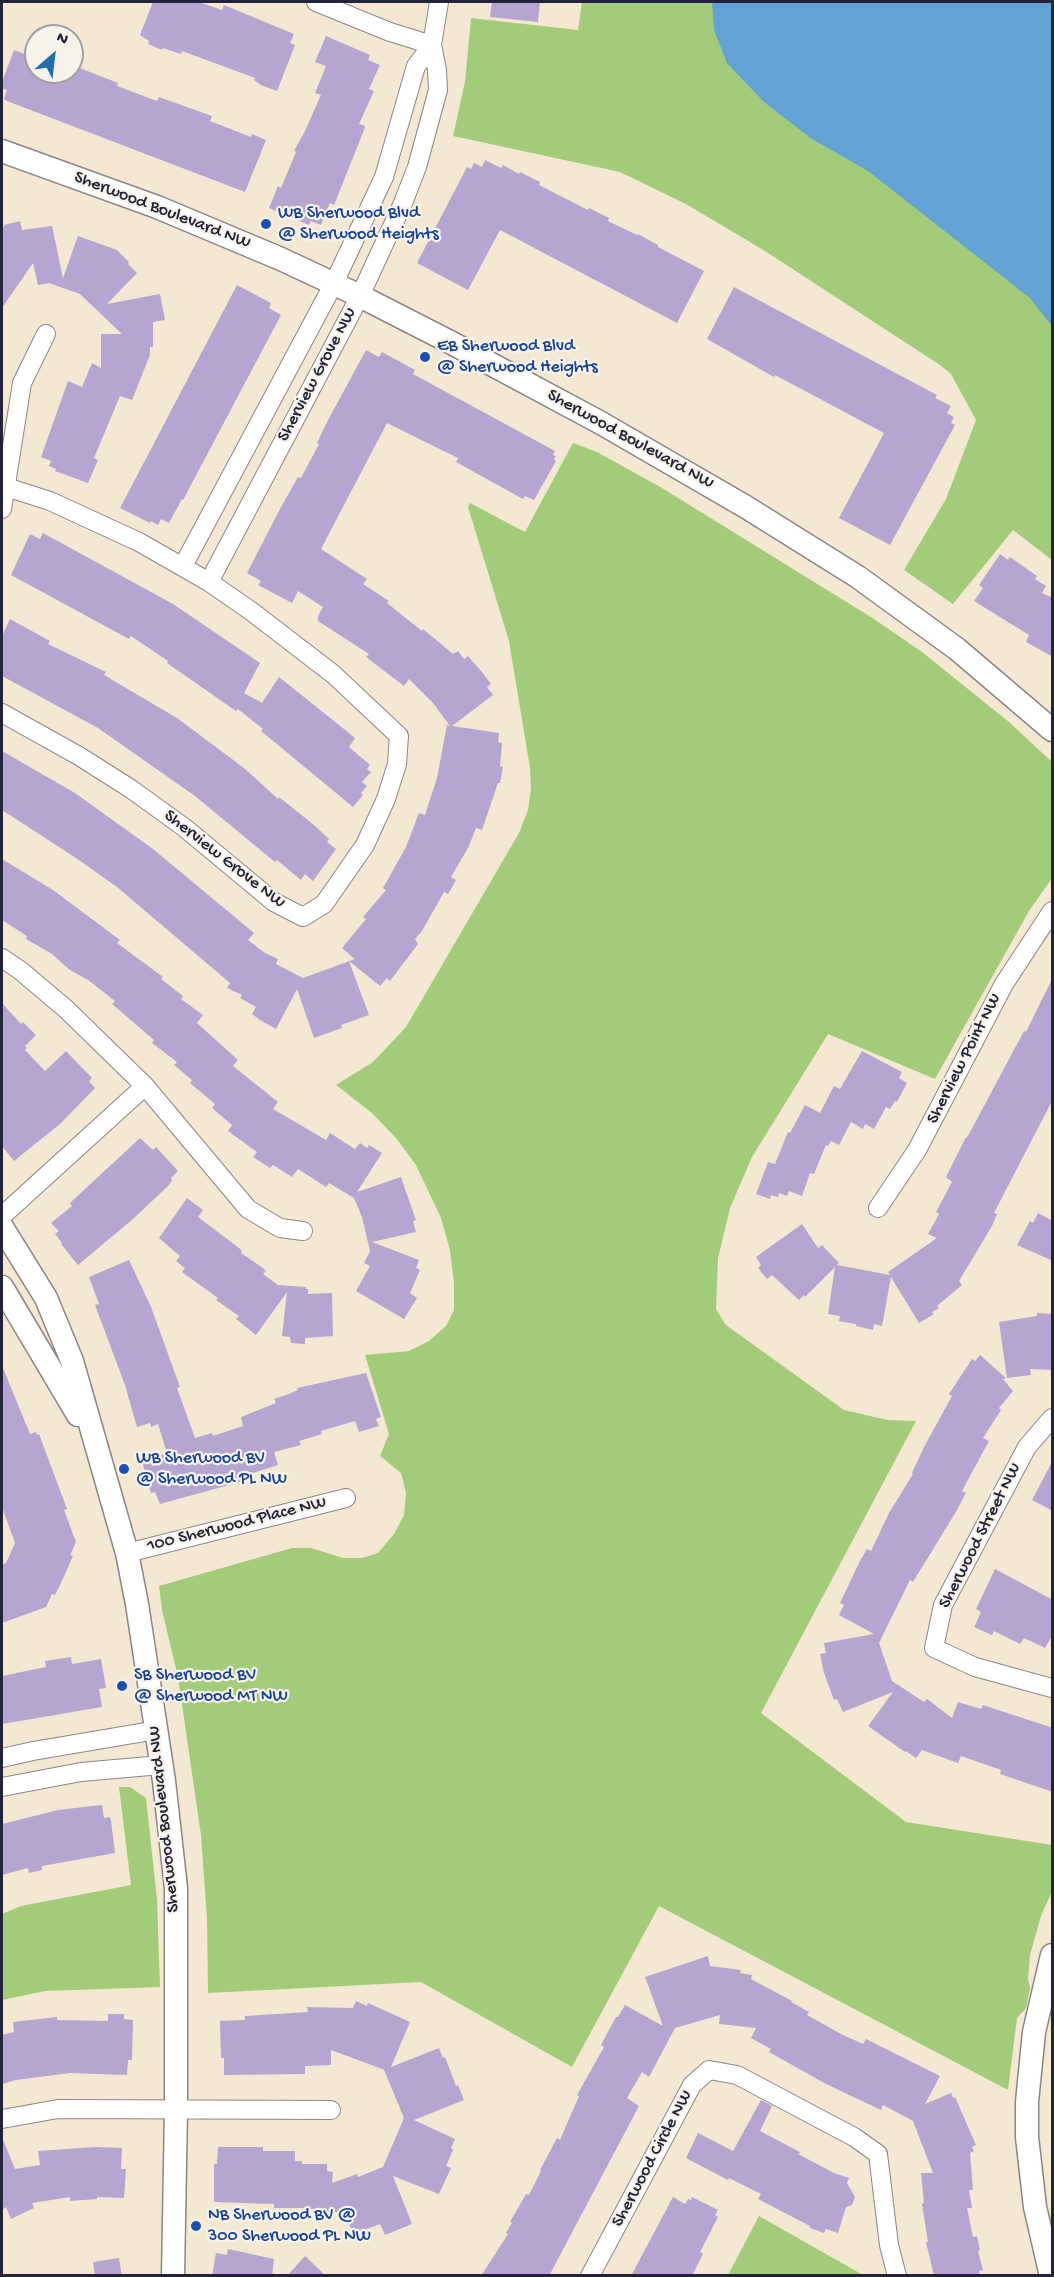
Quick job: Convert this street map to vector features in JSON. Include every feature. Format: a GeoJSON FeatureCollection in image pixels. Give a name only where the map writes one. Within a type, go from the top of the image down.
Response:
{"type":"FeatureCollection","features":[{"type":"Feature","properties":{"kind":"street"},"geometry":{"type":"LineString","coordinates":[[316,2],[390,32],[432,45],[439,2]]}},
{"type":"Feature","properties":{"kind":"street","name":"Sherview Grove NW"},"geometry":{"type":"LineString","coordinates":[[183,566],[334,283],[384,177],[416,66],[432,45]]}},
{"type":"Feature","properties":{"kind":"street","name":"Sherview Grove NW"},"geometry":{"type":"LineString","coordinates":[[208,582],[360,296],[403,203],[429,129],[438,90],[432,45]]}},
{"type":"Feature","properties":{"kind":"street","name":"Sherwood Boulevard NW"},"geometry":{"type":"LineString","coordinates":[[5,155],[157,207],[334,283],[601,423],[803,541],[858,577],[948,642],[1053,730]]}},
{"type":"Feature","properties":{"kind":"street"},"geometry":{"type":"LineString","coordinates":[[2,509],[22,383],[46,334]]}},
{"type":"Feature","properties":{"kind":"street","name":"Sherview Grove NW"},"geometry":{"type":"LineString","coordinates":[[2,712],[131,789],[185,828],[274,902],[303,917],[324,904],[365,845],[386,799],[398,764],[399,736],[333,674],[293,641],[183,566],[86,516],[50,501],[6,487]]}},
{"type":"Feature","properties":{"kind":"street","name":"Sherview Point NW"},"geometry":{"type":"LineString","coordinates":[[878,1208],[917,1150],[1004,984],[1053,911]]}},
{"type":"Feature","properties":{"kind":"street"},"geometry":{"type":"LineString","coordinates":[[2,958],[66,1009],[145,1086],[248,1209],[280,1228],[303,1231]]}},
{"type":"Feature","properties":{"kind":"street"},"geometry":{"type":"LineString","coordinates":[[2,1216],[60,1166],[145,1086]]}},
{"type":"Feature","properties":{"kind":"street","name":"Sherwood Boulevard NW"},"geometry":{"type":"LineString","coordinates":[[2,1227],[46,1298],[72,1361],[127,1553],[157,1730],[176,1888],[173,2276]]}},
{"type":"Feature","properties":{"kind":"street","name":"Sherwood Boulevard NW"},"geometry":{"type":"LineString","coordinates":[[2,1287],[94,1442]]}},
{"type":"Feature","properties":{"kind":"street","name":"Sherwood Street NW"},"geometry":{"type":"LineString","coordinates":[[1053,1418],[1027,1447],[943,1605],[934,1648],[975,1667],[1053,1688]]}},
{"type":"Feature","properties":{"kind":"street","name":"100 Sherwood Place NW"},"geometry":{"type":"LineString","coordinates":[[127,1553],[346,1498]]}},
{"type":"Feature","properties":{"kind":"street"},"geometry":{"type":"LineString","coordinates":[[2,1758],[157,1730]]}},
{"type":"Feature","properties":{"kind":"street"},"geometry":{"type":"LineString","coordinates":[[2,1787],[81,1772],[161,1765]]}},
{"type":"Feature","properties":{"kind":"street"},"geometry":{"type":"LineString","coordinates":[[1051,2276],[1035,2207],[1027,2137],[1029,2067],[1034,2032],[1053,1955]]}},
{"type":"Feature","properties":{"kind":"street","name":"Sherwood Circle NW"},"geometry":{"type":"LineString","coordinates":[[590,2276],[692,2085],[709,2070],[737,2075],[854,2137],[878,2154],[889,2245],[897,2276]]}},
{"type":"Feature","properties":{"kind":"street"},"geometry":{"type":"LineString","coordinates":[[2,2119],[58,2109],[331,2110]]}},
{"type":"Feature","properties":{"kind":"green space"},"geometry":{"type":"Polygon","coordinates":[[[582,2],[1052,2],[1052,560],[1013,530],[953,604],[904,570],[946,499],[976,420],[951,374],[940,365],[765,251],[686,204],[620,172],[453,136],[465,82],[471,18],[578,30],[582,2]]]}},
{"type":"Feature","properties":{"kind":"green space"},"geometry":{"type":"Polygon","coordinates":[[[573,443],[597,452],[662,488],[874,619],[922,652],[1009,722],[1052,762],[1052,878],[1029,911],[935,1079],[828,1034],[752,1157],[730,1208],[718,1258],[716,1309],[726,1325],[844,1410],[888,1420],[916,1421],[761,1713],[906,1822],[1052,1845],[1052,1891],[1041,1916],[1030,1955],[1028,1979],[1030,1988],[1026,2008],[1017,2018],[1008,2090],[659,1906],[572,2067],[421,1982],[208,1993],[207,1919],[201,1835],[178,1677],[162,1610],[159,1586],[292,1548],[311,1548],[343,1558],[362,1558],[378,1553],[394,1534],[404,1515],[406,1493],[401,1473],[380,1456],[389,1434],[365,1355],[409,1351],[429,1341],[446,1326],[454,1310],[450,1250],[441,1218],[416,1165],[396,1138],[372,1113],[336,1085],[373,1062],[406,1027],[519,833],[528,810],[531,788],[530,768],[509,641],[468,507],[470,503],[525,532],[573,443]]]}},
{"type":"Feature","properties":{"kind":"green space"},"geometry":{"type":"Polygon","coordinates":[[[119,1787],[130,1787],[146,1798],[157,1899],[160,1987],[45,1991],[2,2000],[2,1914],[21,1906],[131,1885],[119,1787]]]}},
{"type":"Feature","properties":{"kind":"green space"},"geometry":{"type":"Polygon","coordinates":[[[759,2216],[863,2275],[728,2275],[759,2216]]]}},
{"type":"Feature","properties":{"kind":"water"},"geometry":{"type":"Polygon","coordinates":[[[712,2],[1052,2],[1052,326],[1030,298],[868,171],[812,139],[764,102],[727,63],[714,30],[712,2]]]}},
{"type":"Feature","properties":{"kind":"building"},"geometry":{"type":"Polygon","coordinates":[[[153,2],[199,2],[222,10],[224,5],[294,34],[290,43],[295,45],[277,91],[261,85],[254,80],[255,78],[182,51],[181,54],[148,44],[149,41],[140,35],[153,2]]]}},
{"type":"Feature","properties":{"kind":"building"},"geometry":{"type":"Polygon","coordinates":[[[492,2],[540,2],[538,22],[490,17],[492,2]]]}},
{"type":"Feature","properties":{"kind":"building"},"geometry":{"type":"Polygon","coordinates":[[[326,36],[370,55],[368,60],[380,65],[369,89],[374,91],[359,124],[365,126],[364,130],[334,205],[330,203],[321,225],[311,221],[309,225],[269,208],[278,186],[281,188],[296,152],[294,151],[321,95],[315,93],[326,66],[315,62],[326,36]]]}},
{"type":"Feature","properties":{"kind":"building"},"geometry":{"type":"Polygon","coordinates":[[[14,50],[24,54],[24,84],[84,84],[84,70],[118,83],[117,86],[157,101],[159,97],[212,116],[210,121],[251,137],[252,134],[266,140],[245,192],[7,101],[4,99],[7,90],[2,88],[2,82],[14,50]]]}},
{"type":"Feature","properties":{"kind":"building"},"geometry":{"type":"Polygon","coordinates":[[[485,160],[501,168],[503,165],[540,182],[539,185],[609,218],[608,221],[638,234],[704,271],[677,323],[500,230],[468,290],[417,263],[467,167],[471,169],[474,163],[482,167],[485,160]]]}},
{"type":"Feature","properties":{"kind":"building"},"geometry":{"type":"Polygon","coordinates":[[[20,221],[22,230],[52,226],[63,278],[78,236],[117,250],[137,273],[107,304],[160,294],[165,320],[153,322],[153,347],[150,347],[150,355],[132,400],[120,396],[94,458],[98,460],[88,483],[55,471],[56,469],[49,466],[51,461],[41,457],[68,381],[82,387],[92,363],[101,368],[101,334],[122,334],[80,294],[49,283],[38,285],[33,263],[2,308],[2,228],[4,225],[20,221]]]}},
{"type":"Feature","properties":{"kind":"building"},"geometry":{"type":"Polygon","coordinates":[[[237,285],[271,303],[269,308],[281,315],[169,523],[161,519],[158,525],[151,521],[150,523],[120,508],[237,285]]]}},
{"type":"Feature","properties":{"kind":"building"},"geometry":{"type":"Polygon","coordinates":[[[734,287],[937,395],[935,398],[951,406],[947,413],[954,417],[951,423],[955,425],[890,545],[839,518],[884,433],[775,375],[774,377],[707,339],[734,287]]]}},
{"type":"Feature","properties":{"kind":"building"},"geometry":{"type":"Polygon","coordinates":[[[366,350],[379,357],[382,352],[415,370],[413,374],[555,451],[553,455],[556,456],[554,460],[556,461],[534,500],[525,496],[523,499],[456,462],[458,458],[387,423],[321,549],[367,579],[363,584],[389,601],[387,603],[453,654],[458,651],[464,659],[468,656],[491,684],[487,687],[493,695],[452,726],[499,733],[498,742],[502,743],[500,766],[503,767],[500,783],[498,783],[482,830],[476,828],[468,848],[451,877],[456,880],[448,894],[444,892],[415,939],[418,944],[390,981],[387,978],[380,986],[349,961],[355,959],[342,948],[366,919],[363,917],[386,890],[383,888],[406,847],[419,813],[425,815],[437,778],[447,725],[450,726],[433,703],[409,679],[404,686],[366,657],[369,654],[318,621],[323,607],[298,591],[292,603],[258,585],[261,581],[247,573],[298,477],[301,478],[319,444],[317,443],[327,422],[366,350]]]}},
{"type":"Feature","properties":{"kind":"building"},"geometry":{"type":"Polygon","coordinates":[[[43,533],[173,604],[260,663],[244,693],[262,703],[279,677],[355,738],[349,747],[370,765],[367,769],[371,772],[362,782],[367,786],[353,807],[261,731],[263,729],[238,709],[236,711],[167,663],[168,661],[131,636],[129,639],[11,575],[30,534],[40,539],[43,533]]]}},
{"type":"Feature","properties":{"kind":"building"},"geometry":{"type":"Polygon","coordinates":[[[1000,554],[1008,560],[1010,557],[1037,576],[1035,579],[1046,586],[1042,593],[1053,598],[1053,657],[1026,642],[1029,635],[974,601],[983,588],[979,585],[1000,554]]]}},
{"type":"Feature","properties":{"kind":"building"},"geometry":{"type":"Polygon","coordinates":[[[10,619],[50,641],[48,644],[106,672],[104,675],[177,718],[244,768],[278,799],[279,797],[314,825],[329,839],[327,842],[336,849],[313,881],[305,874],[301,880],[277,860],[275,862],[195,796],[98,728],[2,676],[2,636],[10,619]]]}},
{"type":"Feature","properties":{"kind":"building"},"geometry":{"type":"Polygon","coordinates":[[[2,751],[75,793],[153,849],[254,933],[248,940],[265,953],[278,959],[276,964],[303,978],[349,961],[369,1015],[314,1038],[297,989],[276,1029],[260,1020],[252,1014],[256,1007],[240,998],[242,995],[227,988],[230,983],[117,887],[2,810],[2,751]]]}},
{"type":"Feature","properties":{"kind":"building"},"geometry":{"type":"Polygon","coordinates":[[[2,859],[53,890],[120,940],[117,943],[163,977],[161,979],[183,996],[181,999],[203,1015],[197,1023],[238,1060],[233,1066],[278,1102],[273,1109],[326,1140],[330,1133],[355,1149],[360,1143],[367,1148],[369,1145],[382,1153],[357,1192],[401,1177],[416,1220],[413,1221],[416,1232],[372,1242],[419,1260],[416,1268],[420,1270],[410,1293],[417,1298],[404,1319],[356,1291],[370,1266],[364,1263],[370,1251],[362,1217],[354,1198],[329,1183],[326,1187],[298,1169],[292,1177],[273,1165],[270,1168],[253,1157],[257,1152],[228,1131],[232,1125],[212,1108],[215,1104],[190,1083],[192,1080],[174,1065],[177,1062],[152,1043],[154,1040],[112,1004],[115,1001],[2,920],[2,859]]]}},
{"type":"Feature","properties":{"kind":"building"},"geometry":{"type":"Polygon","coordinates":[[[1053,977],[1053,1099],[994,1213],[997,1214],[992,1226],[959,1281],[962,1285],[937,1306],[939,1308],[932,1312],[934,1314],[919,1323],[891,1277],[882,1326],[874,1324],[873,1330],[839,1321],[840,1316],[828,1314],[835,1267],[805,1297],[804,1295],[799,1300],[772,1275],[767,1279],[758,1268],[761,1265],[756,1257],[802,1224],[818,1248],[822,1245],[839,1263],[837,1265],[890,1275],[888,1272],[937,1238],[928,1234],[939,1214],[936,1212],[952,1182],[946,1177],[1024,1031],[1026,1032],[1053,977]]]}},
{"type":"Feature","properties":{"kind":"building"},"geometry":{"type":"Polygon","coordinates":[[[2,1003],[21,1024],[23,1022],[36,1035],[25,1046],[27,1048],[25,1050],[45,1071],[66,1051],[92,1078],[89,1081],[95,1088],[60,1124],[14,1161],[2,1146],[2,1003]]]}},
{"type":"Feature","properties":{"kind":"building"},"geometry":{"type":"Polygon","coordinates":[[[862,1051],[902,1072],[899,1078],[907,1083],[897,1102],[895,1101],[890,1109],[886,1107],[874,1129],[865,1124],[863,1129],[851,1122],[839,1145],[831,1141],[828,1146],[826,1145],[814,1174],[810,1173],[802,1196],[789,1191],[787,1196],[779,1193],[778,1197],[771,1195],[770,1199],[756,1194],[768,1162],[775,1164],[788,1132],[790,1133],[805,1105],[820,1113],[834,1086],[840,1089],[862,1051]]]}},
{"type":"Feature","properties":{"kind":"building"},"geometry":{"type":"Polygon","coordinates":[[[140,1138],[153,1150],[156,1147],[178,1171],[171,1178],[169,1185],[133,1219],[78,1265],[61,1244],[55,1234],[59,1231],[51,1223],[72,1206],[70,1203],[140,1138]]]}},
{"type":"Feature","properties":{"kind":"building"},"geometry":{"type":"Polygon","coordinates":[[[187,1198],[203,1210],[198,1217],[263,1268],[266,1271],[263,1274],[278,1285],[306,1287],[308,1294],[332,1293],[333,1336],[305,1338],[305,1344],[291,1343],[290,1337],[282,1336],[287,1292],[256,1335],[236,1319],[239,1316],[216,1300],[218,1298],[182,1272],[185,1268],[176,1261],[180,1256],[159,1238],[187,1198]]]}},
{"type":"Feature","properties":{"kind":"building"},"geometry":{"type":"Polygon","coordinates":[[[1038,1213],[1053,1221],[1053,1261],[1017,1245],[1030,1221],[1033,1223],[1038,1213]]]}},
{"type":"Feature","properties":{"kind":"building"},"geometry":{"type":"Polygon","coordinates":[[[129,1260],[151,1307],[180,1387],[177,1388],[195,1438],[212,1433],[213,1436],[243,1426],[241,1417],[276,1403],[274,1399],[298,1390],[297,1388],[366,1373],[381,1417],[376,1419],[379,1426],[359,1432],[355,1421],[321,1431],[322,1434],[299,1441],[301,1445],[274,1452],[278,1465],[250,1474],[251,1479],[160,1504],[155,1492],[151,1493],[142,1461],[167,1453],[158,1424],[151,1427],[150,1423],[137,1427],[125,1385],[95,1305],[99,1304],[89,1277],[129,1260]]]}},
{"type":"Feature","properties":{"kind":"building"},"geometry":{"type":"Polygon","coordinates":[[[1037,1313],[1053,1314],[1053,1370],[1030,1369],[1031,1375],[1007,1378],[999,1322],[1037,1316],[1037,1313]]]}},
{"type":"Feature","properties":{"kind":"building"},"geometry":{"type":"Polygon","coordinates":[[[980,1355],[1006,1378],[1003,1379],[1013,1391],[999,1408],[1001,1410],[983,1438],[989,1441],[962,1491],[966,1493],[957,1510],[913,1582],[910,1580],[879,1643],[892,1681],[924,1702],[927,1699],[952,1718],[958,1702],[981,1709],[983,1705],[1053,1728],[1053,1792],[1000,1774],[1001,1770],[961,1756],[958,1763],[922,1750],[916,1758],[905,1752],[868,1726],[893,1692],[843,1712],[837,1699],[834,1700],[820,1654],[826,1653],[824,1643],[874,1634],[839,1615],[844,1605],[840,1603],[859,1563],[867,1549],[871,1551],[889,1513],[913,1474],[924,1447],[952,1396],[949,1394],[972,1359],[975,1361],[980,1355]]]}},
{"type":"Feature","properties":{"kind":"building"},"geometry":{"type":"Polygon","coordinates":[[[2,1368],[30,1434],[36,1432],[37,1435],[39,1434],[67,1509],[64,1510],[76,1542],[70,1555],[73,1556],[61,1583],[55,1595],[52,1594],[46,1607],[2,1623],[2,1565],[6,1563],[15,1543],[2,1507],[2,1368]]]}},
{"type":"Feature","properties":{"kind":"building"},"geometry":{"type":"Polygon","coordinates":[[[1053,1460],[1053,1511],[1032,1500],[1053,1460]]]}},
{"type":"Feature","properties":{"kind":"building"},"geometry":{"type":"Polygon","coordinates":[[[995,1569],[1053,1600],[1053,1634],[1045,1648],[1024,1638],[1020,1644],[994,1631],[992,1635],[974,1627],[981,1612],[976,1609],[995,1569]]]}},
{"type":"Feature","properties":{"kind":"building"},"geometry":{"type":"Polygon","coordinates":[[[71,1657],[72,1664],[101,1659],[106,1688],[99,1689],[102,1707],[2,1724],[2,1676],[46,1667],[45,1661],[71,1657]]]}},
{"type":"Feature","properties":{"kind":"building"},"geometry":{"type":"Polygon","coordinates":[[[102,1805],[104,1818],[110,1817],[115,1853],[42,1866],[42,1870],[29,1873],[28,1868],[2,1875],[2,1824],[58,1810],[102,1805]]]}},
{"type":"Feature","properties":{"kind":"building"},"geometry":{"type":"Polygon","coordinates":[[[708,1956],[710,1966],[741,1970],[740,1973],[752,1975],[751,1979],[792,2001],[809,2012],[807,2015],[841,2034],[863,2044],[866,2039],[940,2076],[925,2104],[951,2093],[953,2098],[955,2097],[976,2145],[972,2147],[974,2151],[970,2153],[973,2190],[969,2190],[972,2208],[967,2208],[973,2237],[977,2236],[980,2250],[978,2251],[983,2270],[979,2271],[980,2276],[934,2276],[926,2242],[928,2242],[922,2204],[924,2203],[921,2173],[933,2173],[913,2121],[883,2105],[881,2110],[826,2084],[769,2052],[771,2049],[751,2038],[756,2028],[719,2024],[720,2015],[675,2028],[649,2077],[642,2072],[627,2098],[639,2106],[549,2276],[481,2276],[508,2234],[506,2233],[512,2223],[510,2222],[526,2194],[529,2195],[557,2138],[560,2140],[579,2096],[577,2095],[604,2047],[601,2045],[616,2017],[625,2005],[663,2026],[645,1977],[708,1956]]]}},
{"type":"Feature","properties":{"kind":"building"},"geometry":{"type":"Polygon","coordinates":[[[356,2001],[367,2006],[368,2003],[410,2022],[391,2067],[439,2048],[443,2058],[445,2057],[456,2086],[458,2085],[464,2100],[414,2120],[455,2139],[446,2166],[451,2168],[439,2194],[393,2176],[412,2224],[385,2235],[380,2224],[353,2234],[345,2212],[318,2212],[318,2209],[308,2208],[274,2208],[274,2204],[214,2202],[214,2164],[217,2164],[218,2147],[263,2147],[263,2151],[295,2151],[295,2161],[302,2161],[302,2164],[327,2164],[327,2171],[333,2172],[332,2183],[357,2174],[358,2177],[383,2167],[404,2118],[385,2070],[331,2050],[331,2065],[305,2066],[305,2074],[224,2075],[224,2058],[221,2058],[220,2021],[245,2020],[245,2016],[308,2012],[307,2007],[353,2008],[356,2001]]]}},
{"type":"Feature","properties":{"kind":"building"},"geometry":{"type":"Polygon","coordinates":[[[108,2014],[124,2014],[124,2019],[133,2020],[132,2060],[128,2060],[127,2075],[70,2073],[2,2084],[2,2035],[14,2032],[13,2022],[57,2017],[57,2020],[108,2021],[108,2014]]]}},
{"type":"Feature","properties":{"kind":"building"},"geometry":{"type":"Polygon","coordinates":[[[761,2100],[772,2106],[760,2131],[800,2152],[798,2154],[834,2173],[849,2178],[847,2183],[855,2197],[852,2205],[846,2207],[838,2233],[826,2229],[824,2233],[810,2228],[758,2199],[761,2194],[686,2158],[698,2133],[733,2151],[761,2100]]]}},
{"type":"Feature","properties":{"kind":"building"},"geometry":{"type":"Polygon","coordinates":[[[2,2137],[15,2169],[40,2165],[38,2151],[96,2147],[122,2148],[121,2169],[126,2169],[124,2198],[97,2197],[97,2199],[70,2201],[70,2197],[32,2203],[34,2208],[11,2219],[6,2207],[2,2210],[2,2137]]]}},
{"type":"Feature","properties":{"kind":"building"},"geometry":{"type":"Polygon","coordinates":[[[673,2197],[685,2204],[692,2197],[718,2210],[715,2215],[718,2217],[700,2252],[703,2254],[692,2276],[631,2276],[673,2197]]]}},
{"type":"Feature","properties":{"kind":"building"},"geometry":{"type":"Polygon","coordinates":[[[228,2249],[274,2259],[272,2276],[212,2276],[216,2253],[227,2255],[228,2249]]]}},
{"type":"Feature","properties":{"kind":"building"},"geometry":{"type":"Polygon","coordinates":[[[305,2256],[326,2276],[287,2276],[305,2256]]]}},
{"type":"Feature","properties":{"kind":"building"},"geometry":{"type":"Polygon","coordinates":[[[119,2258],[122,2276],[95,2276],[93,2262],[119,2258]]]}},
{"type":"Feature","properties":{"kind":"place","name":"WB Sherwood Blvd @ Sherwood Heights"},"geometry":{"type":"Point","coordinates":[266,224]}},
{"type":"Feature","properties":{"kind":"place","name":"EB Sherwood Blvd @ Sherwood Heights"},"geometry":{"type":"Point","coordinates":[425,357]}},
{"type":"Feature","properties":{"kind":"place","name":"WB Sherwood BV @ Sherwood PL NW"},"geometry":{"type":"Point","coordinates":[124,1469]}},
{"type":"Feature","properties":{"kind":"place","name":"SB Sherwood BV @ Sherwood MT NW"},"geometry":{"type":"Point","coordinates":[122,1686]}},
{"type":"Feature","properties":{"kind":"place","name":"NB Sherwood BV @ 300 Sherwood PL NW"},"geometry":{"type":"Point","coordinates":[196,2226]}}]}
